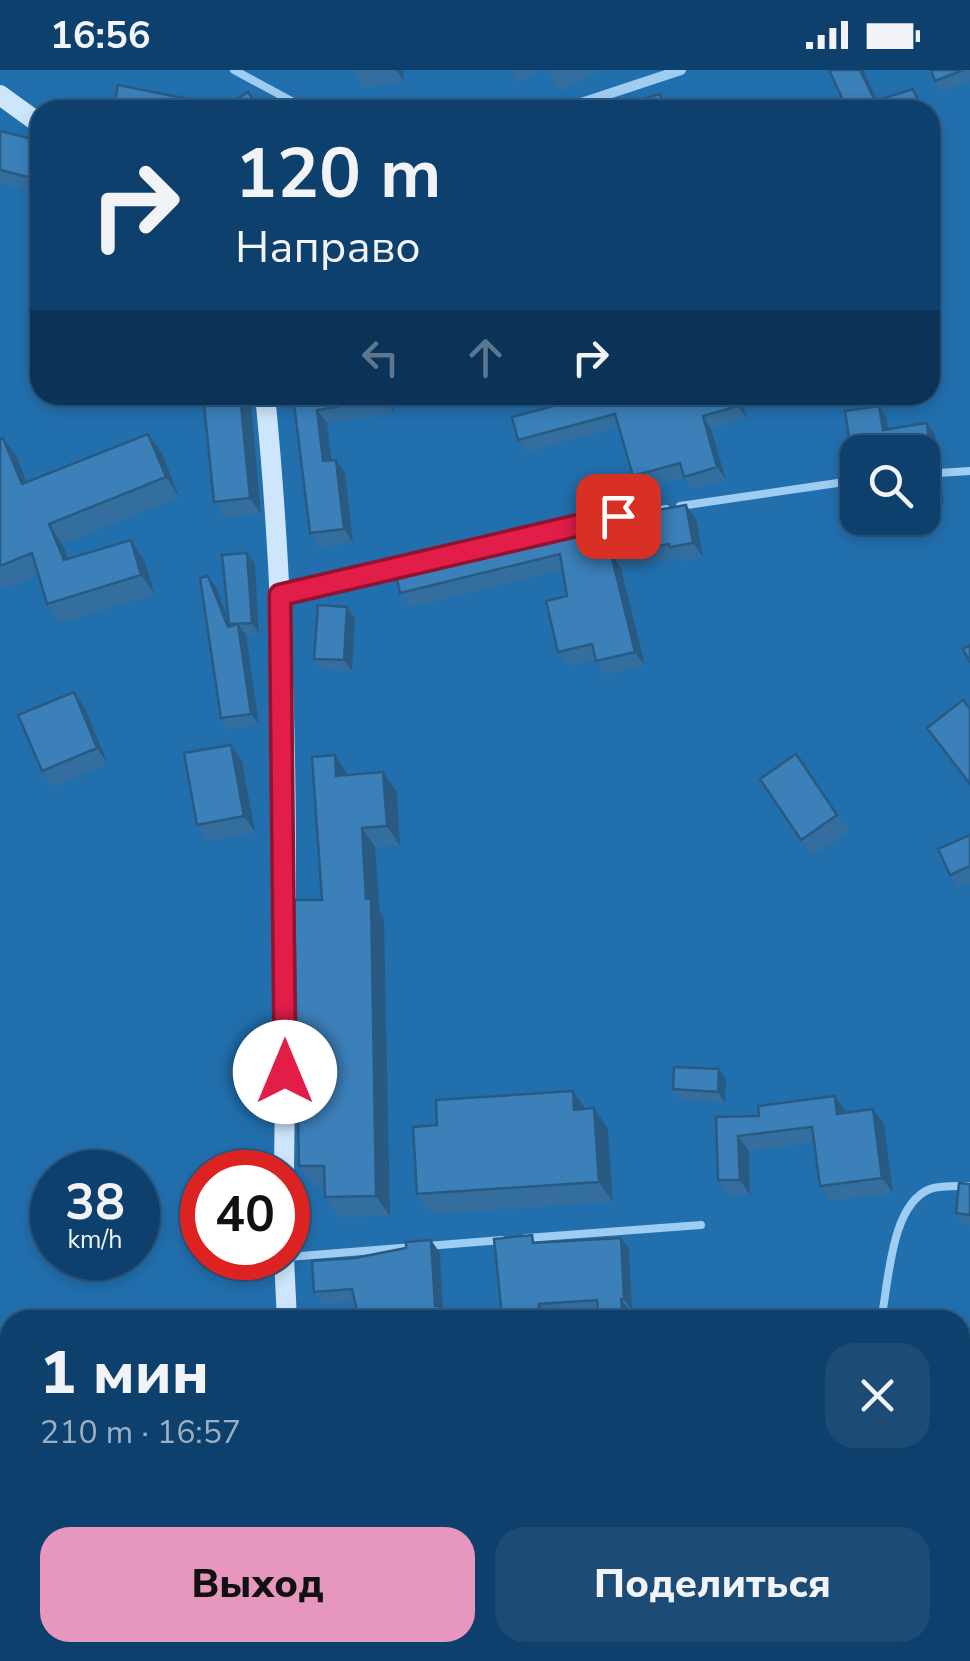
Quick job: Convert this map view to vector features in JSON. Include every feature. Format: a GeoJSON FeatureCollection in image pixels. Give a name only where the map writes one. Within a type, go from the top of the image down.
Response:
{"type":"FeatureCollection","features":[{"type":"Feature","properties":{"kind":"street"},"geometry":{"type":"LineString","coordinates":[[590,100],[681,70]]}},
{"type":"Feature","properties":{"kind":"street"},"geometry":{"type":"LineString","coordinates":[[1,97],[30,117]]}},
{"type":"Feature","properties":{"kind":"street"},"geometry":{"type":"LineString","coordinates":[[266,405],[280,595],[284,1150]]}},
{"type":"Feature","properties":{"kind":"street"},"geometry":{"type":"LineString","coordinates":[[286,1280],[287,1310]]}},
{"type":"Feature","properties":{"kind":"lane"},"geometry":{"type":"LineString","coordinates":[[234,70],[290,100]]}},
{"type":"Feature","properties":{"kind":"lane"},"geometry":{"type":"LineString","coordinates":[[940,472],[970,470]]}},
{"type":"Feature","properties":{"kind":"lane"},"geometry":{"type":"LineString","coordinates":[[582,525],[618,516],[840,483]]}},
{"type":"Feature","properties":{"kind":"lane"},"geometry":{"type":"LineString","coordinates":[[280,595],[414,565]]}},
{"type":"Feature","properties":{"kind":"lane"},"geometry":{"type":"LineString","coordinates":[[883,1310],[904,1213],[930,1189],[970,1186]]}},
{"type":"Feature","properties":{"kind":"lane"},"geometry":{"type":"LineString","coordinates":[[310,1255],[702,1225]]}},
{"type":"Feature","properties":{"kind":"shaded area"},"geometry":{"type":"Polygon","coordinates":[[[0,70],[970,70],[970,1310],[0,1310],[0,70]]]}},
{"type":"Feature","properties":{"kind":"building"},"geometry":{"type":"Polygon","coordinates":[[[829,70],[860,70],[875,100],[843,100],[829,70]]]}},
{"type":"Feature","properties":{"kind":"building"},"geometry":{"type":"Polygon","coordinates":[[[931,70],[963,70],[935,81],[931,70]]]}},
{"type":"Feature","properties":{"kind":"building"},"geometry":{"type":"Polygon","coordinates":[[[118,85],[193,100],[115,100],[118,85]]]}},
{"type":"Feature","properties":{"kind":"building"},"geometry":{"type":"Polygon","coordinates":[[[913,89],[918,100],[878,100],[913,89]]]}},
{"type":"Feature","properties":{"kind":"building"},"geometry":{"type":"Polygon","coordinates":[[[248,92],[253,100],[236,100],[248,92]]]}},
{"type":"Feature","properties":{"kind":"building"},"geometry":{"type":"Polygon","coordinates":[[[660,94],[662,100],[640,100],[660,94]]]}},
{"type":"Feature","properties":{"kind":"building"},"geometry":{"type":"Polygon","coordinates":[[[0,131],[30,138],[30,178],[0,170],[0,131]]]}},
{"type":"Feature","properties":{"kind":"building"},"geometry":{"type":"Polygon","coordinates":[[[204,405],[241,405],[250,498],[214,502],[204,405]]]}},
{"type":"Feature","properties":{"kind":"building"},"geometry":{"type":"Polygon","coordinates":[[[294,405],[348,405],[317,410],[323,461],[336,460],[344,529],[310,533],[294,405]]]}},
{"type":"Feature","properties":{"kind":"building"},"geometry":{"type":"Polygon","coordinates":[[[557,405],[738,406],[703,416],[717,467],[684,477],[680,463],[633,476],[615,414],[518,440],[512,417],[557,405]]]}},
{"type":"Feature","properties":{"kind":"building"},"geometry":{"type":"Polygon","coordinates":[[[879,406],[883,430],[927,423],[928,435],[849,435],[845,411],[879,406]]]}},
{"type":"Feature","properties":{"kind":"building"},"geometry":{"type":"Polygon","coordinates":[[[148,434],[166,477],[49,524],[64,560],[131,540],[141,575],[47,604],[32,553],[0,566],[0,439],[3,438],[22,484],[148,434]]]}},
{"type":"Feature","properties":{"kind":"building"},"geometry":{"type":"Polygon","coordinates":[[[686,505],[693,543],[611,554],[635,652],[596,661],[592,644],[558,652],[546,601],[567,596],[560,554],[400,593],[394,566],[528,533],[686,505]]]}},
{"type":"Feature","properties":{"kind":"building"},"geometry":{"type":"Polygon","coordinates":[[[247,553],[252,623],[229,624],[222,555],[247,553]]]}},
{"type":"Feature","properties":{"kind":"building"},"geometry":{"type":"Polygon","coordinates":[[[208,576],[228,627],[238,624],[251,714],[221,718],[200,578],[208,576]]]}},
{"type":"Feature","properties":{"kind":"building"},"geometry":{"type":"Polygon","coordinates":[[[318,605],[347,607],[344,660],[314,659],[318,605]]]}},
{"type":"Feature","properties":{"kind":"building"},"geometry":{"type":"Polygon","coordinates":[[[970,645],[970,663],[963,649],[970,645]]]}},
{"type":"Feature","properties":{"kind":"building"},"geometry":{"type":"Polygon","coordinates":[[[74,692],[97,748],[42,771],[18,715],[74,692]]]}},
{"type":"Feature","properties":{"kind":"building"},"geometry":{"type":"Polygon","coordinates":[[[963,700],[970,709],[970,784],[927,728],[963,700]]]}},
{"type":"Feature","properties":{"kind":"building"},"geometry":{"type":"Polygon","coordinates":[[[231,745],[244,816],[197,825],[184,753],[231,745]]]}},
{"type":"Feature","properties":{"kind":"building"},"geometry":{"type":"Polygon","coordinates":[[[796,754],[837,815],[801,840],[760,779],[796,754]]]}},
{"type":"Feature","properties":{"kind":"building"},"geometry":{"type":"Polygon","coordinates":[[[335,755],[336,776],[383,772],[387,826],[362,828],[366,899],[371,899],[376,1196],[325,1197],[324,1166],[310,1166],[310,1150],[299,1150],[294,900],[322,900],[312,757],[335,755]]]}},
{"type":"Feature","properties":{"kind":"building"},"geometry":{"type":"Polygon","coordinates":[[[970,835],[970,866],[950,875],[938,849],[970,835]]]}},
{"type":"Feature","properties":{"kind":"building"},"geometry":{"type":"Polygon","coordinates":[[[674,1067],[719,1069],[718,1092],[673,1089],[674,1067]]]}},
{"type":"Feature","properties":{"kind":"building"},"geometry":{"type":"Polygon","coordinates":[[[573,1091],[574,1110],[594,1108],[599,1182],[417,1194],[413,1127],[437,1125],[436,1100],[573,1091]]]}},
{"type":"Feature","properties":{"kind":"building"},"geometry":{"type":"Polygon","coordinates":[[[835,1096],[837,1114],[873,1109],[882,1178],[820,1186],[812,1127],[738,1136],[740,1180],[718,1180],[716,1117],[759,1116],[758,1106],[835,1096]]]}},
{"type":"Feature","properties":{"kind":"building"},"geometry":{"type":"Polygon","coordinates":[[[959,1183],[970,1184],[970,1215],[956,1213],[959,1183]]]}},
{"type":"Feature","properties":{"kind":"building"},"geometry":{"type":"Polygon","coordinates":[[[532,1235],[533,1243],[621,1238],[623,1310],[598,1310],[597,1300],[539,1304],[539,1310],[501,1310],[494,1239],[532,1235]]]}},
{"type":"Feature","properties":{"kind":"building"},"geometry":{"type":"Polygon","coordinates":[[[431,1240],[435,1306],[440,1306],[440,1310],[357,1310],[352,1289],[314,1292],[312,1261],[406,1248],[406,1242],[431,1240]]]}},
{"type":"Feature","properties":{"kind":"route"},"geometry":{"type":"LineString","coordinates":[[285,1072],[280,595],[618,516]]}}]}
